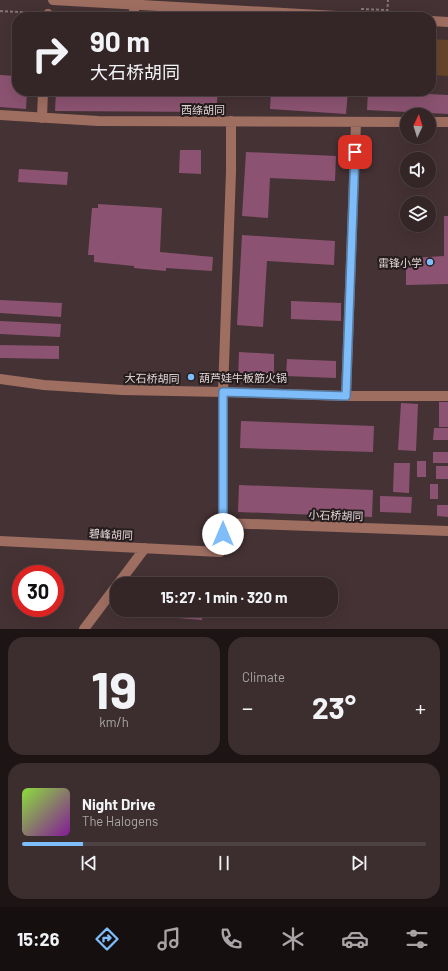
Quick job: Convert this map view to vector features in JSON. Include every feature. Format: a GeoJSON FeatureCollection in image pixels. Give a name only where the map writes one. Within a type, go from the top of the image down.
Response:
{"type":"FeatureCollection","features":[{"type":"Feature","properties":{"kind":"street"},"geometry":{"type":"LineString","coordinates":[[53,0],[134,5],[329,12]]}},
{"type":"Feature","properties":{"kind":"street"},"geometry":{"type":"LineString","coordinates":[[134,5],[134,12]]}},
{"type":"Feature","properties":{"kind":"street"},"geometry":{"type":"LineString","coordinates":[[436,21],[448,22]]}},
{"type":"Feature","properties":{"kind":"street"},"geometry":{"type":"LineString","coordinates":[[42,118],[43,96]]}},
{"type":"Feature","properties":{"kind":"street","name":"西绦胡同"},"geometry":{"type":"LineString","coordinates":[[0,115],[98,121],[400,122]]}},
{"type":"Feature","properties":{"kind":"street"},"geometry":{"type":"LineString","coordinates":[[223,523],[223,392],[231,172],[231,121]]}},
{"type":"Feature","properties":{"kind":"street"},"geometry":{"type":"LineString","coordinates":[[346,396],[356,122]]}},
{"type":"Feature","properties":{"kind":"street"},"geometry":{"type":"LineString","coordinates":[[436,122],[448,122]]}},
{"type":"Feature","properties":{"kind":"street","name":"大石桥胡同"},"geometry":{"type":"LineString","coordinates":[[0,379],[44,385],[122,390],[346,396],[448,396]]}},
{"type":"Feature","properties":{"kind":"street","name":"小石桥胡同"},"geometry":{"type":"LineString","coordinates":[[223,523],[448,531]]}},
{"type":"Feature","properties":{"kind":"street","name":"碧峰胡同"},"geometry":{"type":"LineString","coordinates":[[0,541],[220,552],[223,544],[223,523]]}},
{"type":"Feature","properties":{"kind":"street"},"geometry":{"type":"LineString","coordinates":[[123,577],[145,548]]}},
{"type":"Feature","properties":{"kind":"street"},"geometry":{"type":"LineString","coordinates":[[84,629],[110,594]]}},
{"type":"Feature","properties":{"kind":"path"},"geometry":{"type":"LineString","coordinates":[[367,12],[387,10],[388,0]]}},
{"type":"Feature","properties":{"kind":"shaded area"},"geometry":{"type":"Polygon","coordinates":[[[436,39],[448,40],[448,76],[436,75],[436,39]]]}},
{"type":"Feature","properties":{"kind":"building"},"geometry":{"type":"Polygon","coordinates":[[[0,75],[12,76],[12,96],[27,96],[26,109],[0,107],[0,75]]]}},
{"type":"Feature","properties":{"kind":"building"},"geometry":{"type":"Polygon","coordinates":[[[448,95],[448,114],[436,113],[436,108],[400,108],[400,112],[367,110],[368,96],[448,95]]]}},
{"type":"Feature","properties":{"kind":"building"},"geometry":{"type":"Polygon","coordinates":[[[56,96],[218,96],[216,112],[55,111],[56,96]]]}},
{"type":"Feature","properties":{"kind":"building"},"geometry":{"type":"Polygon","coordinates":[[[271,96],[348,96],[346,114],[270,109],[271,96]]]}},
{"type":"Feature","properties":{"kind":"building"},"geometry":{"type":"Polygon","coordinates":[[[180,150],[201,150],[201,174],[179,173],[180,150]]]}},
{"type":"Feature","properties":{"kind":"building"},"geometry":{"type":"Polygon","coordinates":[[[246,152],[336,156],[335,181],[270,178],[268,218],[242,216],[246,152]]]}},
{"type":"Feature","properties":{"kind":"building"},"geometry":{"type":"Polygon","coordinates":[[[19,169],[68,172],[67,185],[18,182],[19,169]]]}},
{"type":"Feature","properties":{"kind":"building"},"geometry":{"type":"Polygon","coordinates":[[[98,204],[162,208],[160,252],[213,257],[212,271],[166,268],[166,271],[94,262],[94,255],[88,255],[92,208],[98,208],[98,204]]]}},
{"type":"Feature","properties":{"kind":"building","name":"雷锋小学"},"geometry":{"type":"Polygon","coordinates":[[[444,216],[448,216],[448,284],[406,285],[406,267],[411,267],[411,258],[444,256],[444,216]]]}},
{"type":"Feature","properties":{"kind":"building"},"geometry":{"type":"Polygon","coordinates":[[[242,235],[335,241],[334,265],[267,261],[263,327],[237,325],[242,235]]]}},
{"type":"Feature","properties":{"kind":"building"},"geometry":{"type":"Polygon","coordinates":[[[0,300],[62,303],[61,317],[0,313],[0,300]]]}},
{"type":"Feature","properties":{"kind":"building"},"geometry":{"type":"Polygon","coordinates":[[[291,301],[341,303],[341,321],[291,319],[291,301]]]}},
{"type":"Feature","properties":{"kind":"building"},"geometry":{"type":"Polygon","coordinates":[[[0,321],[61,324],[60,337],[0,334],[0,321]]]}},
{"type":"Feature","properties":{"kind":"building"},"geometry":{"type":"Polygon","coordinates":[[[0,345],[59,346],[59,359],[0,358],[0,345]]]}},
{"type":"Feature","properties":{"kind":"building"},"geometry":{"type":"Polygon","coordinates":[[[239,352],[274,354],[274,380],[238,379],[239,352]]]}},
{"type":"Feature","properties":{"kind":"building"},"geometry":{"type":"Polygon","coordinates":[[[287,359],[336,361],[336,378],[286,376],[287,359]]]}},
{"type":"Feature","properties":{"kind":"building"},"geometry":{"type":"Polygon","coordinates":[[[439,402],[448,402],[448,427],[439,427],[439,402]]]}},
{"type":"Feature","properties":{"kind":"building"},"geometry":{"type":"Polygon","coordinates":[[[401,403],[418,404],[416,451],[398,450],[401,403]]]}},
{"type":"Feature","properties":{"kind":"building"},"geometry":{"type":"Polygon","coordinates":[[[241,421],[374,426],[373,452],[240,448],[241,421]]]}},
{"type":"Feature","properties":{"kind":"building"},"geometry":{"type":"Polygon","coordinates":[[[434,428],[448,428],[448,440],[433,440],[434,428]]]}},
{"type":"Feature","properties":{"kind":"building"},"geometry":{"type":"Polygon","coordinates":[[[433,452],[448,452],[448,463],[433,463],[433,452]]]}},
{"type":"Feature","properties":{"kind":"building"},"geometry":{"type":"Polygon","coordinates":[[[417,461],[426,461],[426,477],[417,477],[417,461]]]}},
{"type":"Feature","properties":{"kind":"building"},"geometry":{"type":"Polygon","coordinates":[[[394,463],[410,463],[409,493],[393,492],[394,463]]]}},
{"type":"Feature","properties":{"kind":"building"},"geometry":{"type":"Polygon","coordinates":[[[436,466],[448,466],[448,479],[436,479],[436,466]]]}},
{"type":"Feature","properties":{"kind":"building"},"geometry":{"type":"Polygon","coordinates":[[[430,484],[438,484],[438,499],[430,499],[430,484]]]}},
{"type":"Feature","properties":{"kind":"building"},"geometry":{"type":"Polygon","coordinates":[[[239,485],[373,490],[372,517],[238,512],[239,485]]]}},
{"type":"Feature","properties":{"kind":"building"},"geometry":{"type":"Polygon","coordinates":[[[380,496],[412,497],[411,513],[380,512],[380,496]]]}},
{"type":"Feature","properties":{"kind":"building"},"geometry":{"type":"Polygon","coordinates":[[[437,505],[448,505],[448,517],[437,516],[437,505]]]}},
{"type":"Feature","properties":{"kind":"building"},"geometry":{"type":"Polygon","coordinates":[[[165,617],[202,617],[202,620],[165,617]]]}},
{"type":"Feature","properties":{"kind":"place","name":"雷锋小学"},"geometry":{"type":"Point","coordinates":[430,262]}},
{"type":"Feature","properties":{"kind":"place","name":"葫芦娃牛板筋火锅"},"geometry":{"type":"Point","coordinates":[191,377]}},
{"type":"Feature","properties":{"kind":"route"},"geometry":{"type":"LineString","coordinates":[[223,534],[223,392],[346,396],[355,152]]}}]}
